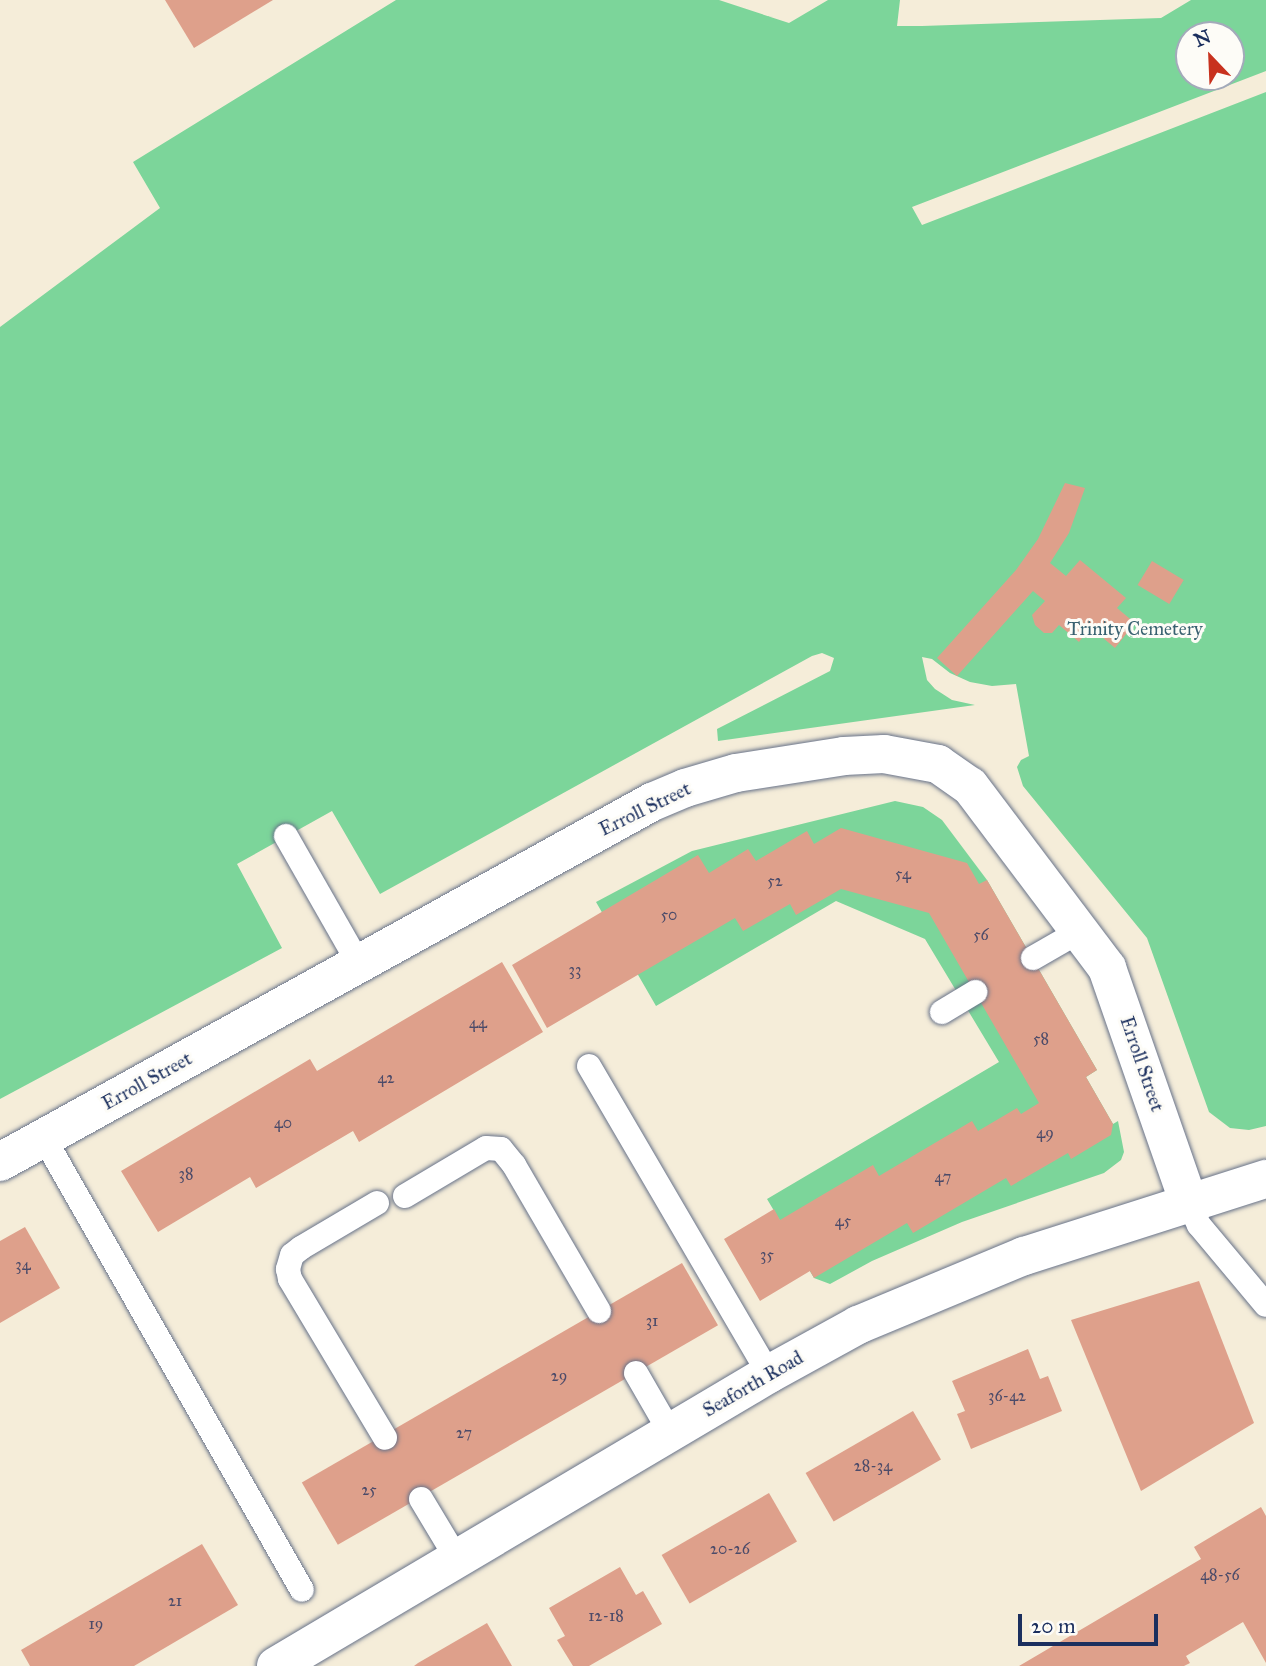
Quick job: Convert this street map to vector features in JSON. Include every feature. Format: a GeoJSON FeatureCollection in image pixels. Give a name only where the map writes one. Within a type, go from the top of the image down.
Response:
{"type":"FeatureCollection","features":[{"type":"Feature","properties":{"kind":"street","name":"Erroll Street"},"geometry":{"type":"LineString","coordinates":[[0,1162],[614,822],[685,788],[736,774],[844,755],[884,754],[938,764],[970,786],[1080,931],[1115,985],[1189,1203]]}},
{"type":"Feature","properties":{"kind":"street","name":"Seaforth Road"},"geometry":{"type":"LineString","coordinates":[[275,1666],[769,1374],[858,1325],[985,1270],[1266,1179]]}},
{"type":"Feature","properties":{"kind":"lane"},"geometry":{"type":"LineString","coordinates":[[286,836],[359,964]]}},
{"type":"Feature","properties":{"kind":"lane"},"geometry":{"type":"LineString","coordinates":[[1033,958],[1080,931]]}},
{"type":"Feature","properties":{"kind":"lane"},"geometry":{"type":"LineString","coordinates":[[942,1012],[975,992]]}},
{"type":"Feature","properties":{"kind":"lane"},"geometry":{"type":"LineString","coordinates":[[589,1066],[769,1374]]}},
{"type":"Feature","properties":{"kind":"lane"},"geometry":{"type":"LineString","coordinates":[[44,1138],[302,1590]]}},
{"type":"Feature","properties":{"kind":"lane"},"geometry":{"type":"LineString","coordinates":[[405,1196],[485,1148],[501,1149],[514,1165],[600,1311]]}},
{"type":"Feature","properties":{"kind":"lane"},"geometry":{"type":"LineString","coordinates":[[377,1203],[301,1248],[292,1255],[288,1269],[290,1279],[385,1438]]}},
{"type":"Feature","properties":{"kind":"lane"},"geometry":{"type":"LineString","coordinates":[[1189,1203],[1199,1224],[1266,1305]]}},
{"type":"Feature","properties":{"kind":"lane"},"geometry":{"type":"LineString","coordinates":[[636,1373],[670,1432]]}},
{"type":"Feature","properties":{"kind":"lane"},"geometry":{"type":"LineString","coordinates":[[421,1499],[457,1559]]}},
{"type":"Feature","properties":{"kind":"green space","name":"Trinity Cemetery"},"geometry":{"type":"Polygon","coordinates":[[[396,0],[719,0],[789,23],[828,0],[900,0],[897,26],[922,26],[1161,18],[1191,0],[1266,0],[1266,71],[1245,79],[1245,21],[1175,21],[1175,91],[1214,91],[912,207],[922,225],[1266,92],[1266,1126],[1249,1130],[1230,1128],[1209,1112],[1147,938],[1023,786],[1017,767],[1021,760],[1029,756],[1016,684],[992,686],[970,682],[950,673],[932,659],[922,657],[927,680],[935,689],[952,700],[975,705],[718,741],[717,729],[830,671],[834,658],[822,653],[812,656],[380,894],[332,811],[237,864],[282,948],[0,1099],[0,327],[160,208],[133,162],[396,0]]]}},
{"type":"Feature","properties":{"kind":"green space"},"geometry":{"type":"Polygon","coordinates":[[[895,801],[923,807],[942,820],[987,880],[1097,1070],[1086,1077],[1113,1124],[1118,1121],[1124,1152],[1121,1160],[1104,1173],[962,1222],[872,1261],[830,1284],[814,1278],[767,1199],[999,1062],[925,939],[836,901],[656,1006],[596,902],[692,851],[895,801]]]}},
{"type":"Feature","properties":{"kind":"building"},"geometry":{"type":"Polygon","coordinates":[[[165,0],[273,0],[194,48],[165,0]]]}},
{"type":"Feature","properties":{"kind":"building"},"geometry":{"type":"Polygon","coordinates":[[[1065,483],[1085,488],[1069,533],[1050,563],[1066,576],[1080,560],[1126,598],[1117,608],[1135,623],[1115,648],[1090,627],[1079,642],[1059,625],[1052,633],[1044,633],[1035,625],[1032,615],[1045,601],[1033,591],[957,676],[937,658],[1016,570],[1038,539],[1065,483]]]}},
{"type":"Feature","properties":{"kind":"building"},"geometry":{"type":"Polygon","coordinates":[[[1152,561],[1184,580],[1169,604],[1138,585],[1152,561]]]}},
{"type":"Feature","properties":{"kind":"building"},"geometry":{"type":"Polygon","coordinates":[[[841,828],[967,863],[979,884],[987,880],[1097,1070],[1086,1077],[1113,1124],[1111,1135],[1071,1159],[1068,1153],[1011,1186],[1006,1178],[913,1233],[907,1223],[814,1278],[810,1271],[760,1301],[724,1239],[774,1209],[780,1220],[873,1165],[879,1176],[972,1121],[978,1131],[1017,1108],[1021,1114],[1039,1103],[929,913],[841,889],[796,915],[790,904],[743,931],[735,918],[547,1028],[512,965],[698,855],[709,873],[748,849],[756,861],[807,831],[814,844],[841,828]]]}},
{"type":"Feature","properties":{"kind":"building"},"geometry":{"type":"Polygon","coordinates":[[[502,962],[543,1032],[359,1142],[353,1131],[256,1188],[250,1177],[158,1232],[121,1171],[310,1059],[317,1071],[502,962]]]}},
{"type":"Feature","properties":{"kind":"building"},"geometry":{"type":"Polygon","coordinates":[[[25,1227],[60,1288],[0,1323],[0,1241],[25,1227]]]}},
{"type":"Feature","properties":{"kind":"building"},"geometry":{"type":"Polygon","coordinates":[[[682,1263],[718,1325],[338,1545],[302,1482],[682,1263]]]}},
{"type":"Feature","properties":{"kind":"building"},"geometry":{"type":"Polygon","coordinates":[[[1199,1281],[1254,1423],[1141,1491],[1071,1320],[1199,1281]]]}},
{"type":"Feature","properties":{"kind":"building"},"geometry":{"type":"Polygon","coordinates":[[[1028,1349],[1040,1379],[1048,1376],[1062,1411],[971,1449],[957,1414],[965,1411],[952,1381],[1028,1349]]]}},
{"type":"Feature","properties":{"kind":"building"},"geometry":{"type":"Polygon","coordinates":[[[913,1411],[941,1459],[834,1521],[806,1473],[913,1411]]]}},
{"type":"Feature","properties":{"kind":"building"},"geometry":{"type":"Polygon","coordinates":[[[769,1493],[797,1541],[690,1603],[662,1555],[769,1493]]]}},
{"type":"Feature","properties":{"kind":"building"},"geometry":{"type":"Polygon","coordinates":[[[1261,1507],[1266,1516],[1266,1663],[1243,1622],[1186,1656],[1190,1663],[1184,1666],[1019,1666],[1201,1559],[1194,1547],[1261,1507]]]}},
{"type":"Feature","properties":{"kind":"building"},"geometry":{"type":"Polygon","coordinates":[[[202,1544],[238,1605],[134,1666],[30,1666],[21,1650],[202,1544]]]}},
{"type":"Feature","properties":{"kind":"building"},"geometry":{"type":"Polygon","coordinates":[[[620,1567],[636,1595],[643,1591],[662,1624],[589,1666],[573,1666],[557,1640],[565,1636],[549,1608],[620,1567]]]}},
{"type":"Feature","properties":{"kind":"building"},"geometry":{"type":"Polygon","coordinates":[[[487,1623],[512,1666],[414,1666],[418,1663],[487,1623]]]}}]}
